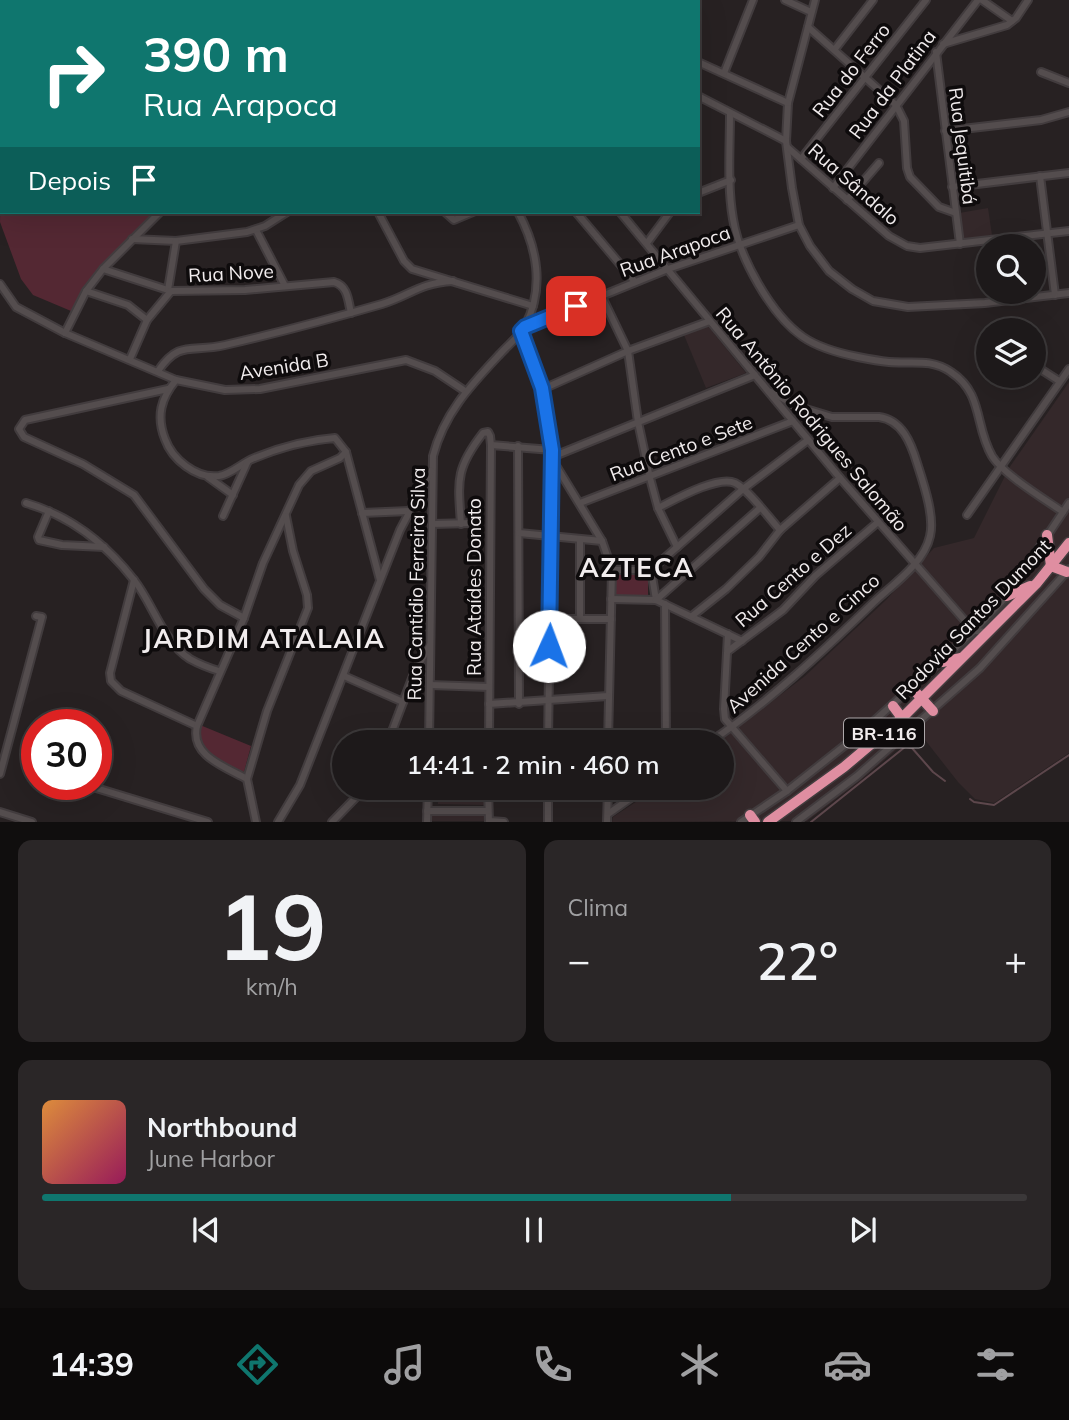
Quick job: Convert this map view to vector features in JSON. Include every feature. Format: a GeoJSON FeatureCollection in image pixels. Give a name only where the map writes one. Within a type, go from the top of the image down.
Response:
{"type":"FeatureCollection","features":[{"type":"Feature","properties":{"kind":"highway"},"geometry":{"type":"LineString","coordinates":[[1047,535],[1051,566],[1068,570]]}},
{"type":"Feature","properties":{"kind":"highway","name":"Rodovia Santos Dumont"},"geometry":{"type":"LineString","coordinates":[[768,821],[809,793],[902,718],[1037,583],[1069,543]]}},
{"type":"Feature","properties":{"kind":"highway"},"geometry":{"type":"LineString","coordinates":[[1007,596],[1037,583]]}},
{"type":"Feature","properties":{"kind":"highway"},"geometry":{"type":"LineString","coordinates":[[942,662],[962,658]]}},
{"type":"Feature","properties":{"kind":"highway"},"geometry":{"type":"LineString","coordinates":[[912,688],[933,711]]}},
{"type":"Feature","properties":{"kind":"highway"},"geometry":{"type":"LineString","coordinates":[[893,706],[902,718]]}},
{"type":"Feature","properties":{"kind":"highway"},"geometry":{"type":"LineString","coordinates":[[863,732],[873,743]]}},
{"type":"Feature","properties":{"kind":"street"},"geometry":{"type":"LineString","coordinates":[[724,73],[753,0]]}},
{"type":"Feature","properties":{"kind":"street"},"geometry":{"type":"LineString","coordinates":[[785,0],[811,12]]}},
{"type":"Feature","properties":{"kind":"street"},"geometry":{"type":"LineString","coordinates":[[815,0],[788,103],[787,144],[799,225],[829,271],[873,301],[908,307],[985,303],[1069,293]]}},
{"type":"Feature","properties":{"kind":"street"},"geometry":{"type":"LineString","coordinates":[[835,49],[873,0]]}},
{"type":"Feature","properties":{"kind":"street","name":"Rua do Ferro"},"geometry":{"type":"LineString","coordinates":[[800,159],[926,0]]}},
{"type":"Feature","properties":{"kind":"street"},"geometry":{"type":"LineString","coordinates":[[980,0],[1012,21]]}},
{"type":"Feature","properties":{"kind":"street","name":"Rua da Platina"},"geometry":{"type":"LineString","coordinates":[[833,188],[936,52],[980,0]]}},
{"type":"Feature","properties":{"kind":"street"},"geometry":{"type":"LineString","coordinates":[[942,45],[1002,28],[1012,21],[1028,0]]}},
{"type":"Feature","properties":{"kind":"street"},"geometry":{"type":"LineString","coordinates":[[808,27],[896,105],[904,121],[910,177],[939,207],[956,213]]}},
{"type":"Feature","properties":{"kind":"street","name":"Rua Jequitibá"},"geometry":{"type":"LineString","coordinates":[[936,52],[960,244]]}},
{"type":"Feature","properties":{"kind":"street"},"geometry":{"type":"LineString","coordinates":[[700,63],[788,103]]}},
{"type":"Feature","properties":{"kind":"street"},"geometry":{"type":"LineString","coordinates":[[1041,72],[1069,83]]}},
{"type":"Feature","properties":{"kind":"street","name":"Rua Sândalo"},"geometry":{"type":"LineString","coordinates":[[700,97],[787,144],[800,159],[889,236],[907,246],[920,248],[1069,231]]}},
{"type":"Feature","properties":{"kind":"street"},"geometry":{"type":"LineString","coordinates":[[945,131],[1041,120],[1069,111]]}},
{"type":"Feature","properties":{"kind":"street"},"geometry":{"type":"LineString","coordinates":[[730,113],[733,218],[740,244],[762,288],[788,324],[803,337],[834,352],[890,362],[927,362],[943,367],[957,377],[976,400],[985,439],[1000,466],[1063,512]]}},
{"type":"Feature","properties":{"kind":"street"},"geometry":{"type":"LineString","coordinates":[[847,200],[879,163]]}},
{"type":"Feature","properties":{"kind":"street"},"geometry":{"type":"LineString","coordinates":[[952,187],[1069,173]]}},
{"type":"Feature","properties":{"kind":"street"},"geometry":{"type":"LineString","coordinates":[[1040,176],[1055,295]]}},
{"type":"Feature","properties":{"kind":"street"},"geometry":{"type":"LineString","coordinates":[[700,192],[731,180]]}},
{"type":"Feature","properties":{"kind":"street"},"geometry":{"type":"LineString","coordinates":[[65,333],[86,290],[158,214]]}},
{"type":"Feature","properties":{"kind":"street"},"geometry":{"type":"LineString","coordinates":[[132,239],[176,241],[256,230],[283,214]]}},
{"type":"Feature","properties":{"kind":"street"},"geometry":{"type":"LineString","coordinates":[[379,214],[407,265],[412,269],[533,306]]}},
{"type":"Feature","properties":{"kind":"street"},"geometry":{"type":"LineString","coordinates":[[446,214],[454,220],[468,214]]}},
{"type":"Feature","properties":{"kind":"street","name":"Rua Cantidio Ferreira Silva"},"geometry":{"type":"LineString","coordinates":[[429,730],[432,469],[438,438],[450,412],[465,391],[523,329],[533,306],[538,273],[535,250],[519,214]]}},
{"type":"Feature","properties":{"kind":"street"},"geometry":{"type":"LineString","coordinates":[[578,214],[635,282]]}},
{"type":"Feature","properties":{"kind":"street","name":"Rua Antônio Rodrigues Salomão"},"geometry":{"type":"LineString","coordinates":[[622,214],[840,478],[974,631]]}},
{"type":"Feature","properties":{"kind":"street"},"geometry":{"type":"LineString","coordinates":[[646,243],[668,214]]}},
{"type":"Feature","properties":{"kind":"street","name":"Rua Arapoca"},"geometry":{"type":"LineString","coordinates":[[523,329],[668,269],[799,225]]}},
{"type":"Feature","properties":{"kind":"street"},"geometry":{"type":"LineString","coordinates":[[256,230],[285,286]]}},
{"type":"Feature","properties":{"kind":"street"},"geometry":{"type":"LineString","coordinates":[[103,269],[170,291],[176,241]]}},
{"type":"Feature","properties":{"kind":"street"},"geometry":{"type":"LineString","coordinates":[[158,371],[170,355],[180,350],[220,346],[351,313],[387,302],[425,284],[453,281]]}},
{"type":"Feature","properties":{"kind":"street","name":"Rua Nove"},"geometry":{"type":"LineString","coordinates":[[130,359],[147,320],[170,291],[245,290],[339,283],[346,291],[351,313]]}},
{"type":"Feature","properties":{"kind":"street","name":"Avenida B"},"geometry":{"type":"LineString","coordinates":[[0,284],[16,307],[65,333],[176,380],[225,390],[260,389],[406,360],[435,371],[465,391]]}},
{"type":"Feature","properties":{"kind":"street"},"geometry":{"type":"LineString","coordinates":[[86,290],[128,305],[147,320]]}},
{"type":"Feature","properties":{"kind":"street"},"geometry":{"type":"LineString","coordinates":[[601,295],[628,351],[638,422],[650,478],[658,508],[677,547]]}},
{"type":"Feature","properties":{"kind":"street"},"geometry":{"type":"LineString","coordinates":[[542,388],[628,351],[710,321]]}},
{"type":"Feature","properties":{"kind":"street"},"geometry":{"type":"LineString","coordinates":[[523,329],[542,388],[552,455],[548,730]]}},
{"type":"Feature","properties":{"kind":"street"},"geometry":{"type":"LineString","coordinates":[[967,515],[1069,369]]}},
{"type":"Feature","properties":{"kind":"street"},"geometry":{"type":"LineString","coordinates":[[1046,373],[1059,381]]}},
{"type":"Feature","properties":{"kind":"street"},"geometry":{"type":"LineString","coordinates":[[491,445],[518,446],[552,455],[755,375]]}},
{"type":"Feature","properties":{"kind":"street"},"geometry":{"type":"LineString","coordinates":[[176,380],[168,389],[160,408],[166,442],[176,459],[206,475],[233,495]]}},
{"type":"Feature","properties":{"kind":"street"},"geometry":{"type":"LineString","coordinates":[[168,389],[25,421],[19,429],[24,437],[83,464],[134,495],[204,589],[220,605],[244,618]]}},
{"type":"Feature","properties":{"kind":"street","name":"Avenida Cento e Cinco"},"geometry":{"type":"LineString","coordinates":[[728,730],[818,656],[914,564],[930,538],[931,524],[920,472],[913,450],[902,432],[885,418],[832,417],[796,406],[766,390]]}},
{"type":"Feature","properties":{"kind":"street","name":"Rua Cento e Sete"},"geometry":{"type":"LineString","coordinates":[[580,503],[793,421]]}},
{"type":"Feature","properties":{"kind":"street","name":"Rua Ataídes Donato"},"geometry":{"type":"LineString","coordinates":[[461,524],[458,483],[461,469],[475,443],[483,433],[488,432],[491,445],[489,730]]}},
{"type":"Feature","properties":{"kind":"street"},"geometry":{"type":"LineString","coordinates":[[206,475],[224,474],[248,461],[318,439],[335,438],[346,452],[380,580]]}},
{"type":"Feature","properties":{"kind":"street"},"geometry":{"type":"LineString","coordinates":[[612,570],[651,570],[743,489],[808,440]]}},
{"type":"Feature","properties":{"kind":"street"},"geometry":{"type":"LineString","coordinates":[[518,446],[519,704]]}},
{"type":"Feature","properties":{"kind":"street"},"geometry":{"type":"LineString","coordinates":[[247,779],[204,754],[196,743],[197,726],[244,618],[263,564],[305,477],[346,452]]}},
{"type":"Feature","properties":{"kind":"street"},"geometry":{"type":"LineString","coordinates":[[552,455],[602,541],[612,570],[608,730]]}},
{"type":"Feature","properties":{"kind":"street"},"geometry":{"type":"LineString","coordinates":[[223,516],[248,461]]}},
{"type":"Feature","properties":{"kind":"street"},"geometry":{"type":"LineString","coordinates":[[278,821],[300,785],[380,580],[409,511],[432,469]]}},
{"type":"Feature","properties":{"kind":"street"},"geometry":{"type":"LineString","coordinates":[[692,616],[742,574],[780,530],[840,478]]}},
{"type":"Feature","properties":{"kind":"street"},"geometry":{"type":"LineString","coordinates":[[658,508],[715,483],[727,481],[743,489],[780,530]]}},
{"type":"Feature","properties":{"kind":"street"},"geometry":{"type":"LineString","coordinates":[[26,503],[49,511],[80,528],[104,547],[134,580],[178,650],[189,658],[219,671]]}},
{"type":"Feature","properties":{"kind":"street"},"geometry":{"type":"LineString","coordinates":[[749,819],[863,732],[974,631],[1007,596],[1069,503]]}},
{"type":"Feature","properties":{"kind":"street"},"geometry":{"type":"LineString","coordinates":[[656,600],[760,508]]}},
{"type":"Feature","properties":{"kind":"street"},"geometry":{"type":"LineString","coordinates":[[49,511],[39,540],[62,545],[104,547]]}},
{"type":"Feature","properties":{"kind":"street"},"geometry":{"type":"LineString","coordinates":[[362,513],[409,511]]}},
{"type":"Feature","properties":{"kind":"street"},"geometry":{"type":"LineString","coordinates":[[256,821],[247,779],[267,711],[308,608],[286,514]]}},
{"type":"Feature","properties":{"kind":"street","name":"Rua Cento e Dez"},"geometry":{"type":"LineString","coordinates":[[728,651],[783,610],[815,576],[878,522]]}},
{"type":"Feature","properties":{"kind":"street"},"geometry":{"type":"LineString","coordinates":[[432,524],[472,523]]}},
{"type":"Feature","properties":{"kind":"street"},"geometry":{"type":"LineString","coordinates":[[519,533],[602,541]]}},
{"type":"Feature","properties":{"kind":"street"},"geometry":{"type":"LineString","coordinates":[[580,539],[580,619]]}},
{"type":"Feature","properties":{"kind":"street"},"geometry":{"type":"LineString","coordinates":[[651,570],[656,600]]}},
{"type":"Feature","properties":{"kind":"street"},"geometry":{"type":"LineString","coordinates":[[796,821],[857,776],[980,668],[1068,570]]}},
{"type":"Feature","properties":{"kind":"street"},"geometry":{"type":"LineString","coordinates":[[134,580],[110,673],[111,681],[121,691],[197,726]]}},
{"type":"Feature","properties":{"kind":"street"},"geometry":{"type":"LineString","coordinates":[[611,599],[656,600],[742,641]]}},
{"type":"Feature","properties":{"kind":"street"},"geometry":{"type":"LineString","coordinates":[[666,604],[666,730]]}},
{"type":"Feature","properties":{"kind":"street"},"geometry":{"type":"LineString","coordinates":[[0,774],[42,617],[36,615]]}},
{"type":"Feature","properties":{"kind":"street"},"geometry":{"type":"LineString","coordinates":[[550,619],[611,619]]}},
{"type":"Feature","properties":{"kind":"street"},"geometry":{"type":"LineString","coordinates":[[974,631],[989,632]]}},
{"type":"Feature","properties":{"kind":"street"},"geometry":{"type":"LineString","coordinates":[[728,634],[724,712],[731,728],[787,791]]}},
{"type":"Feature","properties":{"kind":"street"},"geometry":{"type":"LineString","coordinates":[[392,730],[414,673],[431,644]]}},
{"type":"Feature","properties":{"kind":"street"},"geometry":{"type":"LineString","coordinates":[[344,676],[403,702]]}},
{"type":"Feature","properties":{"kind":"street"},"geometry":{"type":"LineString","coordinates":[[430,685],[489,687]]}},
{"type":"Feature","properties":{"kind":"street"},"geometry":{"type":"LineString","coordinates":[[489,704],[608,696]]}},
{"type":"Feature","properties":{"kind":"street"},"geometry":{"type":"LineString","coordinates":[[112,793],[208,821]]}},
{"type":"Feature","properties":{"kind":"street"},"geometry":{"type":"LineString","coordinates":[[332,821],[353,800]]}},
{"type":"Feature","properties":{"kind":"street"},"geometry":{"type":"LineString","coordinates":[[427,800],[427,821]]}},
{"type":"Feature","properties":{"kind":"street"},"geometry":{"type":"LineString","coordinates":[[488,800],[489,821],[504,821]]}},
{"type":"Feature","properties":{"kind":"street"},"geometry":{"type":"LineString","coordinates":[[548,800],[548,821]]}},
{"type":"Feature","properties":{"kind":"street"},"geometry":{"type":"LineString","coordinates":[[607,818],[608,800]]}},
{"type":"Feature","properties":{"kind":"street"},"geometry":{"type":"LineString","coordinates":[[607,818],[630,800]]}},
{"type":"Feature","properties":{"kind":"street"},"geometry":{"type":"LineString","coordinates":[[427,811],[488,811]]}},
{"type":"Feature","properties":{"kind":"street"},"geometry":{"type":"LineString","coordinates":[[0,812],[32,821]]}},
{"type":"Feature","properties":{"kind":"shaded area"},"geometry":{"type":"Polygon","coordinates":[[[988,208],[992,234],[976,234],[976,238],[963,240],[959,213],[988,208]]]}},
{"type":"Feature","properties":{"kind":"shaded area"},"geometry":{"type":"Polygon","coordinates":[[[0,214],[154,214],[109,258],[71,311],[33,295],[21,279],[0,222],[0,214]]]}},
{"type":"Feature","properties":{"kind":"shaded area"},"geometry":{"type":"Polygon","coordinates":[[[708,326],[746,373],[706,388],[684,335],[708,326]]]}},
{"type":"Feature","properties":{"kind":"shaded area"},"geometry":{"type":"Polygon","coordinates":[[[1069,382],[1069,753],[994,803],[975,799],[958,782],[918,731],[860,781],[807,821],[612,822],[613,817],[639,800],[734,800],[734,730],[805,676],[886,600],[934,548],[974,538],[1009,468],[1069,382]]]}},
{"type":"Feature","properties":{"kind":"shaded area"},"geometry":{"type":"Polygon","coordinates":[[[614,573],[648,574],[648,595],[614,595],[614,573]]]}},
{"type":"Feature","properties":{"kind":"shaded area"},"geometry":{"type":"Polygon","coordinates":[[[200,725],[251,746],[244,772],[219,761],[206,750],[199,735],[200,725]]]}},
{"type":"Feature","properties":{"kind":"shaded area"},"geometry":{"type":"Polygon","coordinates":[[[438,800],[485,800],[485,805],[438,804],[438,800]]]}},
{"type":"Feature","properties":{"kind":"shaded area"},"geometry":{"type":"Polygon","coordinates":[[[490,813],[490,821],[431,821],[431,814],[490,813]]]}},
{"type":"Feature","properties":{"kind":"waterway"},"geometry":{"type":"LineString","coordinates":[[811,822],[905,747],[912,748],[933,772],[945,781]]}},
{"type":"Feature","properties":{"kind":"waterway"},"geometry":{"type":"LineString","coordinates":[[970,799],[994,805],[1069,755]]}},
{"type":"Feature","properties":{"kind":"district","name":"AZTECA"},"geometry":{"type":"Point","coordinates":[637,567]}},
{"type":"Feature","properties":{"kind":"district","name":"JARDIM ATALAIA"},"geometry":{"type":"Point","coordinates":[264,638]}},
{"type":"Feature","properties":{"kind":"route"},"geometry":{"type":"LineString","coordinates":[[549,646],[552,450],[542,388],[521,331],[576,306]]}}]}
